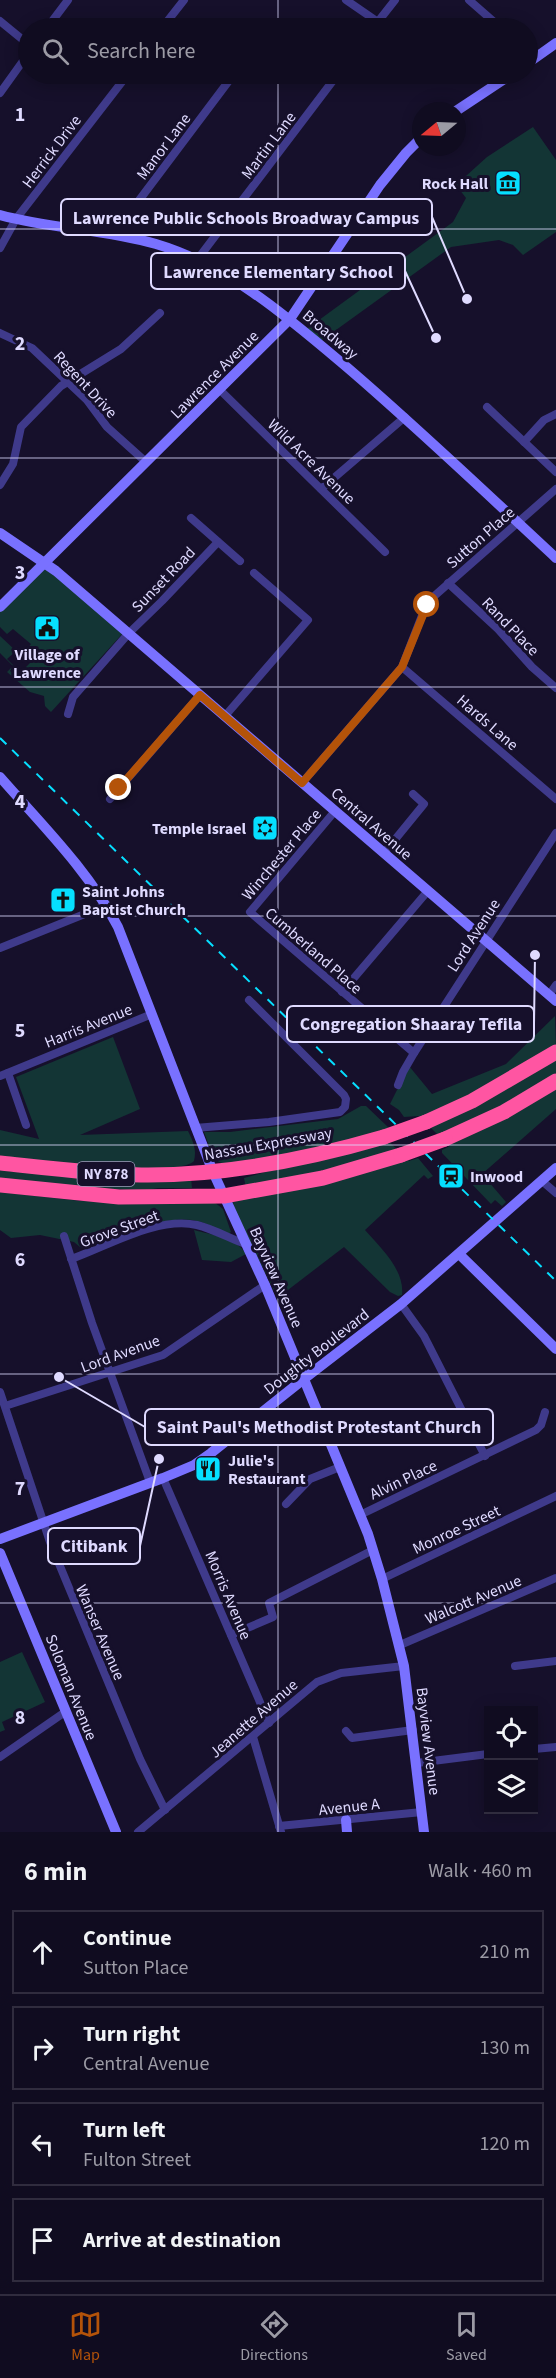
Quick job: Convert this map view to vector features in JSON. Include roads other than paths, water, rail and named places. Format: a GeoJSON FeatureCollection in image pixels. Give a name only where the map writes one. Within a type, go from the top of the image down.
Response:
{"type":"FeatureCollection","features":[{"type":"Feature","properties":{"kind":"highway","name":"Nassau Expressway"},"geometry":{"type":"LineString","coordinates":[[0,1163],[119,1174],[213,1172],[317,1156],[384,1137],[426,1122],[472,1101],[556,1052]]}},
{"type":"Feature","properties":{"kind":"highway","name":"NY 878"},"geometry":{"type":"LineString","coordinates":[[0,1185],[118,1197],[224,1196],[323,1178],[401,1155],[445,1139],[504,1112],[556,1081]]}},
{"type":"Feature","properties":{"kind":"street"},"geometry":{"type":"LineString","coordinates":[[54,18],[68,0]]}},
{"type":"Feature","properties":{"kind":"street"},"geometry":{"type":"LineString","coordinates":[[170,18],[184,0]]}},
{"type":"Feature","properties":{"kind":"street"},"geometry":{"type":"LineString","coordinates":[[345,0],[367,18]]}},
{"type":"Feature","properties":{"kind":"street"},"geometry":{"type":"LineString","coordinates":[[381,18],[395,0]]}},
{"type":"Feature","properties":{"kind":"street"},"geometry":{"type":"LineString","coordinates":[[470,0],[490,18]]}},
{"type":"Feature","properties":{"kind":"street"},"geometry":{"type":"LineString","coordinates":[[0,21],[18,36]]}},
{"type":"Feature","properties":{"kind":"street"},"geometry":{"type":"LineString","coordinates":[[538,56],[556,43]]}},
{"type":"Feature","properties":{"kind":"street"},"geometry":{"type":"LineString","coordinates":[[0,93],[18,68]]}},
{"type":"Feature","properties":{"kind":"street","name":"Herrick Drive"},"geometry":{"type":"LineString","coordinates":[[0,248],[16,219],[120,84]]}},
{"type":"Feature","properties":{"kind":"street","name":"Manor Lane"},"geometry":{"type":"LineString","coordinates":[[112,235],[226,84]]}},
{"type":"Feature","properties":{"kind":"street","name":"Martin Lane"},"geometry":{"type":"LineString","coordinates":[[196,260],[330,84]]}},
{"type":"Feature","properties":{"kind":"street"},"geometry":{"type":"LineString","coordinates":[[466,104],[497,84]]}},
{"type":"Feature","properties":{"kind":"street","name":"Lawrence Avenue"},"geometry":{"type":"LineString","coordinates":[[0,607],[290,319],[380,185],[412,147]]}},
{"type":"Feature","properties":{"kind":"street","name":"Broadway"},"geometry":{"type":"LineString","coordinates":[[0,215],[156,244],[196,260],[232,279],[290,319],[405,417],[556,558]]}},
{"type":"Feature","properties":{"kind":"street"},"geometry":{"type":"LineString","coordinates":[[0,485],[14,464],[21,427],[61,386],[121,349],[160,313]]}},
{"type":"Feature","properties":{"kind":"street","name":"Regent Drive"},"geometry":{"type":"LineString","coordinates":[[0,333],[32,348],[87,400],[107,427],[146,462]]}},
{"type":"Feature","properties":{"kind":"street","name":"Wild Acre Avenue"},"geometry":{"type":"LineString","coordinates":[[220,390],[386,552]]}},
{"type":"Feature","properties":{"kind":"street"},"geometry":{"type":"LineString","coordinates":[[487,407],[556,472]]}},
{"type":"Feature","properties":{"kind":"street"},"geometry":{"type":"LineString","coordinates":[[524,442],[544,420],[556,414]]}},
{"type":"Feature","properties":{"kind":"street"},"geometry":{"type":"LineString","coordinates":[[321,489],[405,417]]}},
{"type":"Feature","properties":{"kind":"street","name":"Sutton Place"},"geometry":{"type":"LineString","coordinates":[[302,783],[402,667],[427,605],[448,583],[556,489]]}},
{"type":"Feature","properties":{"kind":"street"},"geometry":{"type":"LineString","coordinates":[[191,518],[240,561]]}},
{"type":"Feature","properties":{"kind":"street","name":"Central Avenue"},"geometry":{"type":"LineString","coordinates":[[0,533],[45,563],[552,998]]}},
{"type":"Feature","properties":{"kind":"street","name":"Sunset Road"},"geometry":{"type":"LineString","coordinates":[[68,714],[73,697],[128,634],[218,542]]}},
{"type":"Feature","properties":{"kind":"street"},"geometry":{"type":"LineString","coordinates":[[225,716],[308,620],[254,573]]}},
{"type":"Feature","properties":{"kind":"street","name":"Rand Place"},"geometry":{"type":"LineString","coordinates":[[448,583],[498,629],[532,667],[556,688]]}},
{"type":"Feature","properties":{"kind":"street","name":"Hards Lane"},"geometry":{"type":"LineString","coordinates":[[402,667],[556,799]]}},
{"type":"Feature","properties":{"kind":"street"},"geometry":{"type":"LineString","coordinates":[[110,799],[200,695]]}},
{"type":"Feature","properties":{"kind":"street","name":"Bayview Avenue"},"geometry":{"type":"LineString","coordinates":[[0,777],[107,905],[118,927],[213,1172],[265,1285],[360,1515],[382,1579],[400,1645],[413,1730],[424,1832]]}},
{"type":"Feature","properties":{"kind":"street"},"geometry":{"type":"LineString","coordinates":[[384,853],[424,804],[413,794]]}},
{"type":"Feature","properties":{"kind":"street","name":"Winchester Place"},"geometry":{"type":"LineString","coordinates":[[252,914],[250,912],[335,811]]}},
{"type":"Feature","properties":{"kind":"street","name":"Lord Avenue"},"geometry":{"type":"LineString","coordinates":[[398,1085],[414,1053],[556,834]]}},
{"type":"Feature","properties":{"kind":"street"},"geometry":{"type":"LineString","coordinates":[[342,992],[427,891]]}},
{"type":"Feature","properties":{"kind":"street"},"geometry":{"type":"LineString","coordinates":[[0,948],[107,905]]}},
{"type":"Feature","properties":{"kind":"street","name":"Cumberland Place"},"geometry":{"type":"LineString","coordinates":[[252,914],[414,1053]]}},
{"type":"Feature","properties":{"kind":"street"},"geometry":{"type":"LineString","coordinates":[[552,998],[556,986]]}},
{"type":"Feature","properties":{"kind":"street"},"geometry":{"type":"LineString","coordinates":[[195,1128],[340,1112],[346,1104],[344,1095],[249,999]]}},
{"type":"Feature","properties":{"kind":"street","name":"Harris Avenue"},"geometry":{"type":"LineString","coordinates":[[4,1074],[152,1014]]}},
{"type":"Feature","properties":{"kind":"street"},"geometry":{"type":"LineString","coordinates":[[4,1074],[26,1125]]}},
{"type":"Feature","properties":{"kind":"street","name":"Doughty Boulevard"},"geometry":{"type":"LineString","coordinates":[[0,1539],[194,1465],[401,1304],[556,1168]]}},
{"type":"Feature","properties":{"kind":"street"},"geometry":{"type":"LineString","coordinates":[[542,1181],[556,1194]]}},
{"type":"Feature","properties":{"kind":"street","name":"Grove Street"},"geometry":{"type":"LineString","coordinates":[[71,1259],[167,1224],[197,1226],[245,1244]]}},
{"type":"Feature","properties":{"kind":"street"},"geometry":{"type":"LineString","coordinates":[[63,1236],[150,1482]]}},
{"type":"Feature","properties":{"kind":"street"},"geometry":{"type":"LineString","coordinates":[[459,1254],[556,1349]]}},
{"type":"Feature","properties":{"kind":"street","name":"Lord Avenue"},"geometry":{"type":"LineString","coordinates":[[5,1406],[163,1355],[265,1285]]}},
{"type":"Feature","properties":{"kind":"street"},"geometry":{"type":"LineString","coordinates":[[401,1304],[424,1336],[485,1456]]}},
{"type":"Feature","properties":{"kind":"street","name":"Wanser Avenue"},"geometry":{"type":"LineString","coordinates":[[0,1392],[43,1523],[136,1749],[165,1810]]}},
{"type":"Feature","properties":{"kind":"street","name":"Alvin Place"},"geometry":{"type":"LineString","coordinates":[[360,1515],[537,1429],[543,1422],[545,1412]]}},
{"type":"Feature","properties":{"kind":"street"},"geometry":{"type":"LineString","coordinates":[[286,1504],[310,1479],[340,1467]]}},
{"type":"Feature","properties":{"kind":"street","name":"Morris Avenue"},"geometry":{"type":"LineString","coordinates":[[164,1478],[269,1723]]}},
{"type":"Feature","properties":{"kind":"street","name":"Monroe Street"},"geometry":{"type":"LineString","coordinates":[[382,1579],[556,1496]]}},
{"type":"Feature","properties":{"kind":"street"},"geometry":{"type":"LineString","coordinates":[[231,1635],[273,1617],[269,1604],[373,1550]]}},
{"type":"Feature","properties":{"kind":"street","name":"Soloman Avenue"},"geometry":{"type":"LineString","coordinates":[[0,1553],[116,1832]]}},
{"type":"Feature","properties":{"kind":"street","name":"Walcott Avenue"},"geometry":{"type":"LineString","coordinates":[[400,1645],[556,1578]]}},
{"type":"Feature","properties":{"kind":"street"},"geometry":{"type":"LineString","coordinates":[[515,1666],[556,1661]]}},
{"type":"Feature","properties":{"kind":"street","name":"Jeanette Avenue"},"geometry":{"type":"LineString","coordinates":[[138,1832],[253,1737],[308,1688],[328,1676],[341,1673],[404,1666]]}},
{"type":"Feature","properties":{"kind":"street"},"geometry":{"type":"LineString","coordinates":[[0,1757],[65,1712]]}},
{"type":"Feature","properties":{"kind":"street"},"geometry":{"type":"LineString","coordinates":[[346,1731],[352,1738],[413,1730]]}},
{"type":"Feature","properties":{"kind":"street"},"geometry":{"type":"LineString","coordinates":[[253,1737],[280,1829]]}},
{"type":"Feature","properties":{"kind":"street"},"geometry":{"type":"LineString","coordinates":[[538,1749],[556,1747]]}},
{"type":"Feature","properties":{"kind":"street"},"geometry":{"type":"LineString","coordinates":[[417,1763],[484,1755]]}},
{"type":"Feature","properties":{"kind":"street","name":"Avenue A"},"geometry":{"type":"LineString","coordinates":[[280,1829],[422,1812]]}},
{"type":"Feature","properties":{"kind":"street"},"geometry":{"type":"LineString","coordinates":[[346,1820],[347,1832]]}},
{"type":"Feature","properties":{"kind":"railway"},"geometry":{"type":"LineString","coordinates":[[0,738],[556,1281]]}},
{"type":"Feature","properties":{"kind":"place","name":"Rock Hall"},"geometry":{"type":"Point","coordinates":[508,183]}},
{"type":"Feature","properties":{"kind":"place","name":"Lawrence Public Schools Broadway Campus"},"geometry":{"type":"Point","coordinates":[467,299]}},
{"type":"Feature","properties":{"kind":"place","name":"Lawrence Elementary School"},"geometry":{"type":"Point","coordinates":[436,338]}},
{"type":"Feature","properties":{"kind":"place","name":"Village of Lawrence"},"geometry":{"type":"Point","coordinates":[47,628]}},
{"type":"Feature","properties":{"kind":"place","name":"Temple Israel"},"geometry":{"type":"Point","coordinates":[265,828]}},
{"type":"Feature","properties":{"kind":"place","name":"Saint Johns Baptist Church"},"geometry":{"type":"Point","coordinates":[63,900]}},
{"type":"Feature","properties":{"kind":"place","name":"Congregation Shaaray Tefila"},"geometry":{"type":"Point","coordinates":[535,955]}},
{"type":"Feature","properties":{"kind":"place","name":"Inwood"},"geometry":{"type":"Point","coordinates":[451,1176]}},
{"type":"Feature","properties":{"kind":"place","name":"Saint Paul's Methodist Protestant Church"},"geometry":{"type":"Point","coordinates":[59,1377]}},
{"type":"Feature","properties":{"kind":"place","name":"Citibank"},"geometry":{"type":"Point","coordinates":[159,1459]}},
{"type":"Feature","properties":{"kind":"place","name":"Julie's Restaurant"},"geometry":{"type":"Point","coordinates":[208,1469]}}]}
